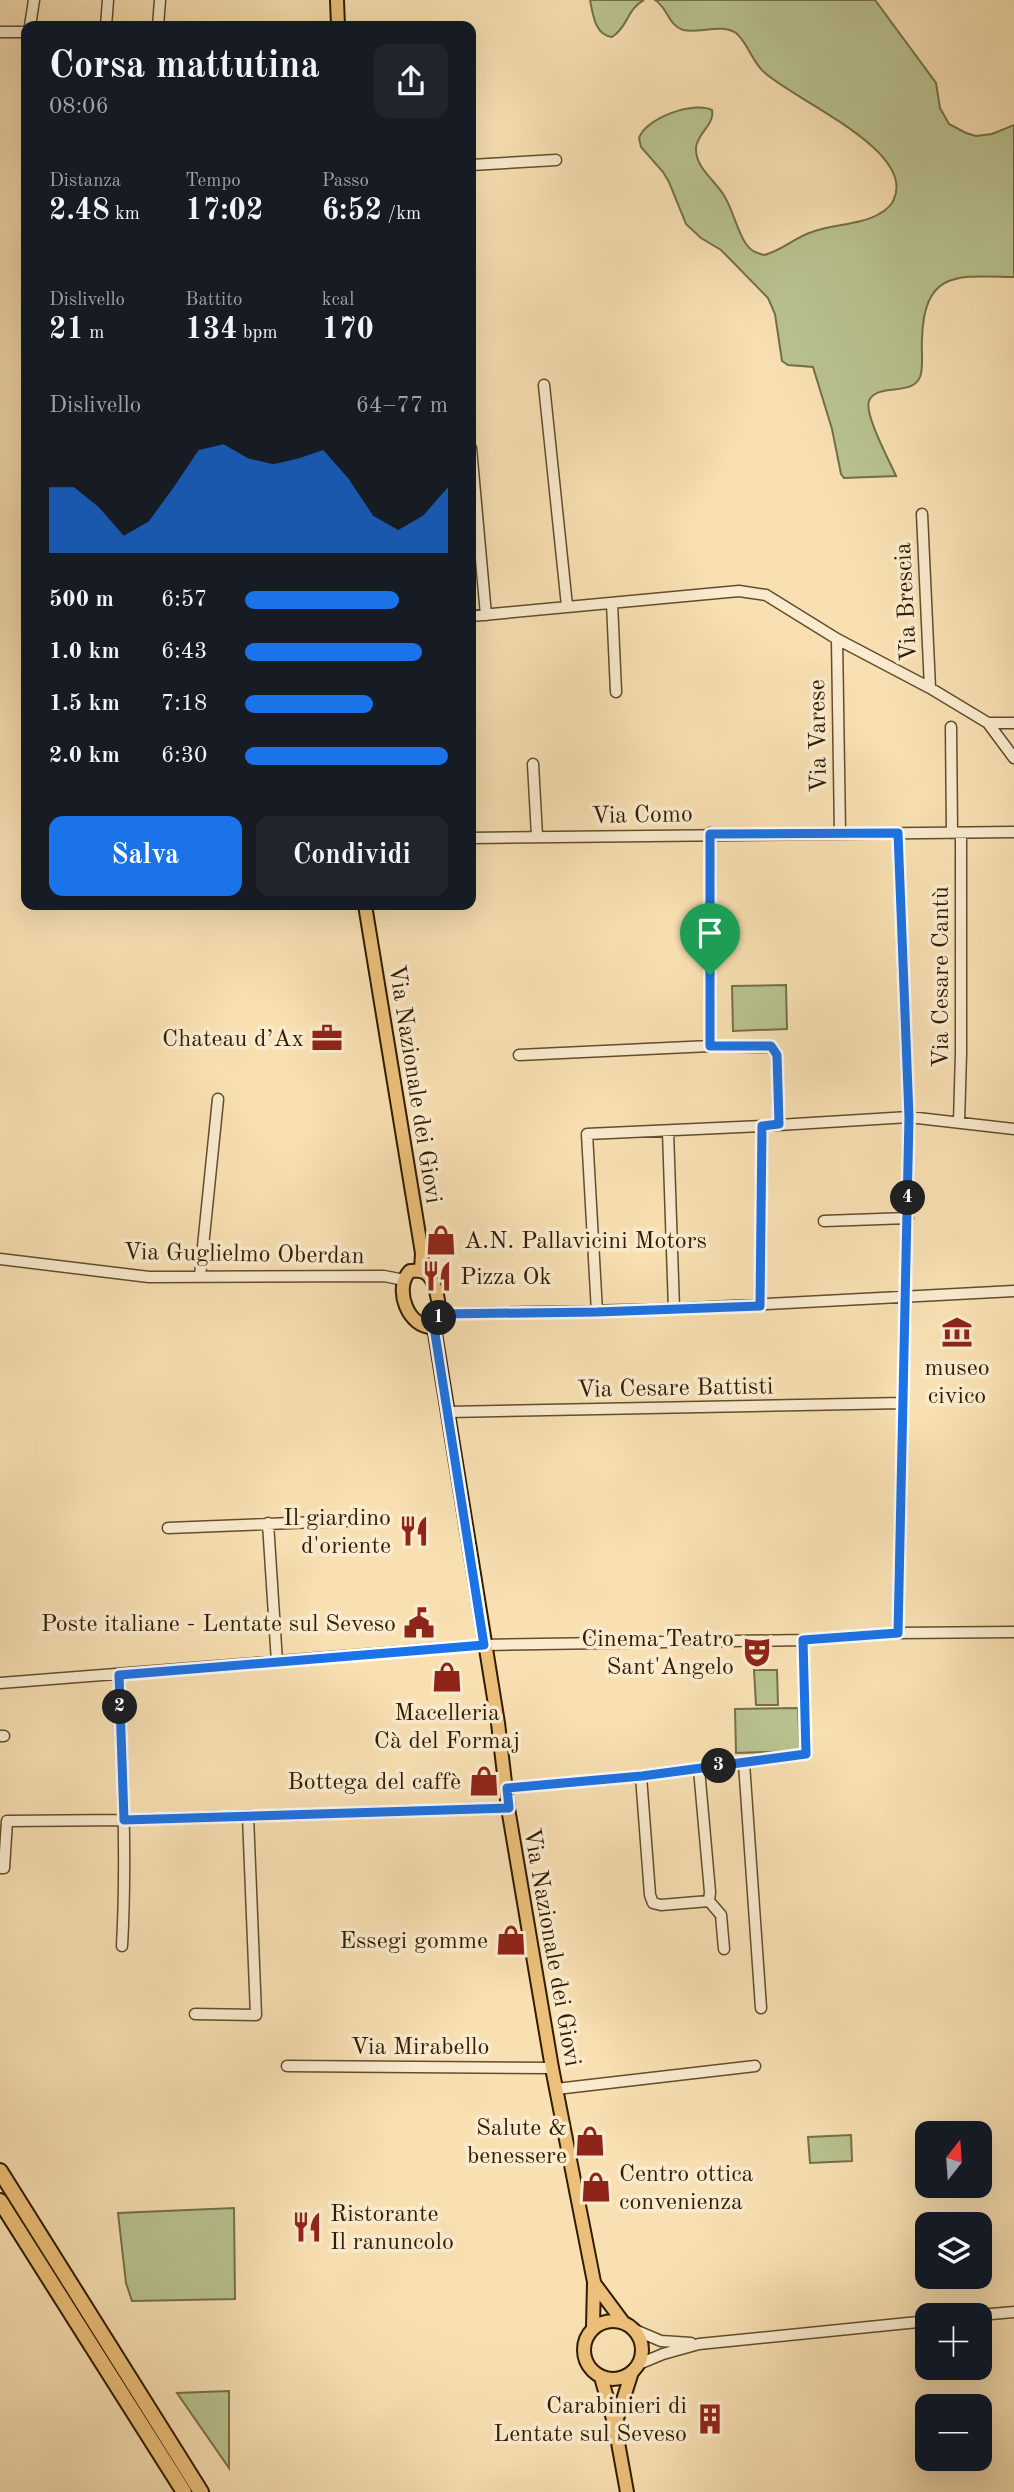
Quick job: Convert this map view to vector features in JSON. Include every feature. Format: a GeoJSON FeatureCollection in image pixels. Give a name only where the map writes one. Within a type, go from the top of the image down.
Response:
{"type":"FeatureCollection","features":[{"type":"Feature","properties":{"kind":"highway"},"geometry":{"type":"LineString","coordinates":[[0,2171],[201,2492]]}},
{"type":"Feature","properties":{"kind":"highway"},"geometry":{"type":"LineString","coordinates":[[0,2201],[184,2492]]}},
{"type":"Feature","properties":{"kind":"main road"},"geometry":{"type":"LineString","coordinates":[[337,0],[338,21]]}},
{"type":"Feature","properties":{"kind":"main road","name":"Via Nazionale dei Giovi"},"geometry":{"type":"LineString","coordinates":[[366,910],[420,1239],[421,1271],[429,1275],[440,1314]]}},
{"type":"Feature","properties":{"kind":"main road"},"geometry":{"type":"LineString","coordinates":[[421,1271],[410,1271],[404,1280],[407,1310],[423,1326],[434,1327],[440,1314]]}},
{"type":"Feature","properties":{"kind":"main road","name":"Via Nazionale dei Giovi"},"geometry":{"type":"LineString","coordinates":[[434,1327],[552,2068],[594,2282],[593,2328]]}},
{"type":"Feature","properties":{"kind":"main road","name":"Via Nazionale dei Giovi"},"geometry":{"type":"LineString","coordinates":[[594,2282],[623,2322]]}},
{"type":"Feature","properties":{"kind":"main road"},"geometry":{"type":"LineString","coordinates":[[615,2426],[636,2368],[642,2347],[635,2330],[623,2322],[607,2321],[593,2328],[585,2339],[583,2353],[589,2368],[601,2377],[616,2379],[636,2368]]}},
{"type":"Feature","properties":{"kind":"main road"},"geometry":{"type":"LineString","coordinates":[[601,2377],[615,2426],[627,2492]]}},
{"type":"Feature","properties":{"kind":"street"},"geometry":{"type":"LineString","coordinates":[[31,21],[34,0]]}},
{"type":"Feature","properties":{"kind":"street"},"geometry":{"type":"LineString","coordinates":[[106,21],[108,0]]}},
{"type":"Feature","properties":{"kind":"street"},"geometry":{"type":"LineString","coordinates":[[158,21],[160,0]]}},
{"type":"Feature","properties":{"kind":"street"},"geometry":{"type":"LineString","coordinates":[[0,32],[21,32]]}},
{"type":"Feature","properties":{"kind":"street"},"geometry":{"type":"LineString","coordinates":[[476,165],[556,160]]}},
{"type":"Feature","properties":{"kind":"street"},"geometry":{"type":"LineString","coordinates":[[544,384],[567,606]]}},
{"type":"Feature","properties":{"kind":"street"},"geometry":{"type":"LineString","coordinates":[[476,503],[486,615]]}},
{"type":"Feature","properties":{"kind":"street","name":"Via Brescia"},"geometry":{"type":"LineString","coordinates":[[922,513],[930,688]]}},
{"type":"Feature","properties":{"kind":"street"},"geometry":{"type":"LineString","coordinates":[[476,616],[738,591],[766,595],[837,639],[930,688],[988,723],[1014,758]]}},
{"type":"Feature","properties":{"kind":"street"},"geometry":{"type":"LineString","coordinates":[[611,603],[617,692]]}},
{"type":"Feature","properties":{"kind":"street","name":"Via Varese"},"geometry":{"type":"LineString","coordinates":[[837,639],[840,833]]}},
{"type":"Feature","properties":{"kind":"street"},"geometry":{"type":"LineString","coordinates":[[988,723],[1014,723]]}},
{"type":"Feature","properties":{"kind":"street","name":"Via Cesare Cantù"},"geometry":{"type":"LineString","coordinates":[[951,727],[957,833],[961,1053],[959,1122]]}},
{"type":"Feature","properties":{"kind":"street"},"geometry":{"type":"LineString","coordinates":[[533,764],[537,836]]}},
{"type":"Feature","properties":{"kind":"street","name":"Via Como"},"geometry":{"type":"LineString","coordinates":[[476,838],[1014,832]]}},
{"type":"Feature","properties":{"kind":"street"},"geometry":{"type":"LineString","coordinates":[[898,833],[909,1117],[898,1633]]}},
{"type":"Feature","properties":{"kind":"street"},"geometry":{"type":"LineString","coordinates":[[710,834],[710,1046]]}},
{"type":"Feature","properties":{"kind":"street"},"geometry":{"type":"LineString","coordinates":[[519,1055],[710,1046],[771,1046],[777,1055],[779,1124]]}},
{"type":"Feature","properties":{"kind":"street"},"geometry":{"type":"LineString","coordinates":[[200,1276],[218,1100]]}},
{"type":"Feature","properties":{"kind":"street"},"geometry":{"type":"LineString","coordinates":[[597,1312],[587,1134],[909,1117],[1014,1129]]}},
{"type":"Feature","properties":{"kind":"street"},"geometry":{"type":"LineString","coordinates":[[760,1306],[762,1126]]}},
{"type":"Feature","properties":{"kind":"street"},"geometry":{"type":"LineString","coordinates":[[668,1131],[674,1309]]}},
{"type":"Feature","properties":{"kind":"street"},"geometry":{"type":"LineString","coordinates":[[824,1221],[908,1218]]}},
{"type":"Feature","properties":{"kind":"street","name":"Via Guglielmo Oberdan"},"geometry":{"type":"LineString","coordinates":[[0,1259],[149,1277],[384,1276],[404,1280]]}},
{"type":"Feature","properties":{"kind":"street"},"geometry":{"type":"LineString","coordinates":[[440,1314],[760,1306],[1014,1290]]}},
{"type":"Feature","properties":{"kind":"street","name":"Via Cesare Battisti"},"geometry":{"type":"LineString","coordinates":[[448,1412],[903,1403]]}},
{"type":"Feature","properties":{"kind":"street"},"geometry":{"type":"LineString","coordinates":[[168,1528],[368,1520]]}},
{"type":"Feature","properties":{"kind":"street"},"geometry":{"type":"LineString","coordinates":[[268,1523],[277,1662]]}},
{"type":"Feature","properties":{"kind":"street"},"geometry":{"type":"LineString","coordinates":[[0,1683],[484,1645],[803,1640],[898,1633],[1014,1632]]}},
{"type":"Feature","properties":{"kind":"street"},"geometry":{"type":"LineString","coordinates":[[507,1788],[642,1776],[806,1754],[803,1640]]}},
{"type":"Feature","properties":{"kind":"street"},"geometry":{"type":"LineString","coordinates":[[119,1675],[124,1820],[122,1945]]}},
{"type":"Feature","properties":{"kind":"street"},"geometry":{"type":"LineString","coordinates":[[744,1763],[761,2008]]}},
{"type":"Feature","properties":{"kind":"street"},"geometry":{"type":"LineString","coordinates":[[699,1769],[709,1901],[721,1915],[724,1949]]}},
{"type":"Feature","properties":{"kind":"street"},"geometry":{"type":"LineString","coordinates":[[642,1776],[650,1895],[653,1903],[661,1905],[709,1901]]}},
{"type":"Feature","properties":{"kind":"street"},"geometry":{"type":"LineString","coordinates":[[0,1868],[4,1868],[8,1821],[509,1808]]}},
{"type":"Feature","properties":{"kind":"street"},"geometry":{"type":"LineString","coordinates":[[195,2014],[256,2014],[248,1816]]}},
{"type":"Feature","properties":{"kind":"street","name":"Via Mirabello"},"geometry":{"type":"LineString","coordinates":[[287,2066],[552,2068]]}},
{"type":"Feature","properties":{"kind":"street"},"geometry":{"type":"LineString","coordinates":[[556,2089],[755,2066]]}},
{"type":"Feature","properties":{"kind":"street"},"geometry":{"type":"LineString","coordinates":[[992,2314],[1014,2312]]}},
{"type":"Feature","properties":{"kind":"street"},"geometry":{"type":"LineString","coordinates":[[636,2368],[663,2354],[699,2344],[915,2322]]}},
{"type":"Feature","properties":{"kind":"street"},"geometry":{"type":"LineString","coordinates":[[635,2330],[662,2341],[699,2344]]}},
{"type":"Feature","properties":{"kind":"green space"},"geometry":{"type":"Polygon","coordinates":[[[590,0],[644,0],[634,8],[621,29],[612,37],[598,28],[590,0]]]}},
{"type":"Feature","properties":{"kind":"green space"},"geometry":{"type":"Polygon","coordinates":[[[655,0],[875,0],[936,83],[940,108],[949,124],[976,136],[992,134],[1014,125],[1014,277],[961,278],[948,281],[937,288],[929,300],[924,316],[920,377],[910,387],[879,392],[869,401],[870,416],[896,476],[844,478],[813,367],[788,365],[782,361],[775,314],[768,298],[721,250],[701,238],[686,224],[669,182],[641,147],[639,138],[651,124],[671,113],[694,108],[712,110],[711,120],[697,143],[699,162],[726,199],[746,244],[764,255],[806,234],[872,218],[884,211],[894,199],[896,181],[887,162],[848,127],[764,72],[736,33],[724,29],[696,31],[678,28],[655,0]]]}},
{"type":"Feature","properties":{"kind":"green space"},"geometry":{"type":"Polygon","coordinates":[[[786,985],[787,1029],[733,1031],[732,986],[786,985]]]}},
{"type":"Feature","properties":{"kind":"green space"},"geometry":{"type":"Polygon","coordinates":[[[754,1670],[777,1670],[778,1705],[756,1705],[754,1670]]]}},
{"type":"Feature","properties":{"kind":"green space"},"geometry":{"type":"Polygon","coordinates":[[[798,1708],[800,1751],[736,1753],[735,1709],[798,1708]]]}},
{"type":"Feature","properties":{"kind":"green space"},"geometry":{"type":"Polygon","coordinates":[[[851,2135],[852,2161],[810,2163],[808,2137],[851,2135]]]}},
{"type":"Feature","properties":{"kind":"green space"},"geometry":{"type":"Polygon","coordinates":[[[234,2208],[235,2299],[132,2301],[126,2283],[118,2213],[234,2208]]]}},
{"type":"Feature","properties":{"kind":"green space"},"geometry":{"type":"Polygon","coordinates":[[[229,2391],[229,2468],[177,2393],[229,2391]]]}},
{"type":"Feature","properties":{"kind":"place","name":"Chateau d’Ax"},"geometry":{"type":"Point","coordinates":[327,1038]}},
{"type":"Feature","properties":{"kind":"place","name":"A.N. Pallavicini Motors"},"geometry":{"type":"Point","coordinates":[441,1240]}},
{"type":"Feature","properties":{"kind":"place","name":"Pizza Ok"},"geometry":{"type":"Point","coordinates":[437,1276]}},
{"type":"Feature","properties":{"kind":"place","name":"museo civico"},"geometry":{"type":"Point","coordinates":[957,1332]}},
{"type":"Feature","properties":{"kind":"place","name":"Il giardino d'oriente"},"geometry":{"type":"Point","coordinates":[414,1531]}},
{"type":"Feature","properties":{"kind":"place","name":"Poste italiane - Lentate sul Seveso"},"geometry":{"type":"Point","coordinates":[419,1623]}},
{"type":"Feature","properties":{"kind":"place","name":"Cinema Teatro Sant'Angelo"},"geometry":{"type":"Point","coordinates":[757,1652]}},
{"type":"Feature","properties":{"kind":"place","name":"Macelleria Cà del Formaj"},"geometry":{"type":"Point","coordinates":[447,1677]}},
{"type":"Feature","properties":{"kind":"place","name":"Bottega del caffè"},"geometry":{"type":"Point","coordinates":[484,1781]}},
{"type":"Feature","properties":{"kind":"place","name":"Essegi gomme"},"geometry":{"type":"Point","coordinates":[511,1940]}},
{"type":"Feature","properties":{"kind":"place","name":"Salute & benessere"},"geometry":{"type":"Point","coordinates":[590,2141]}},
{"type":"Feature","properties":{"kind":"place","name":"Centro ottica convenienza"},"geometry":{"type":"Point","coordinates":[596,2187]}},
{"type":"Feature","properties":{"kind":"place","name":"Ristorante Il ranuncolo"},"geometry":{"type":"Point","coordinates":[307,2227]}},
{"type":"Feature","properties":{"kind":"place","name":"Carabinieri di Lentate sul Seveso"},"geometry":{"type":"Point","coordinates":[710,2419]}},
{"type":"Feature","properties":{"kind":"route"},"geometry":{"type":"LineString","coordinates":[[898,833],[909,1117],[898,1633],[803,1640],[806,1754],[642,1776],[507,1788],[509,1808],[124,1820],[119,1675],[484,1645],[434,1327],[440,1314],[760,1306],[762,1126],[779,1124],[777,1055],[771,1046],[710,1046],[710,975],[710,834],[898,833]]}}]}
